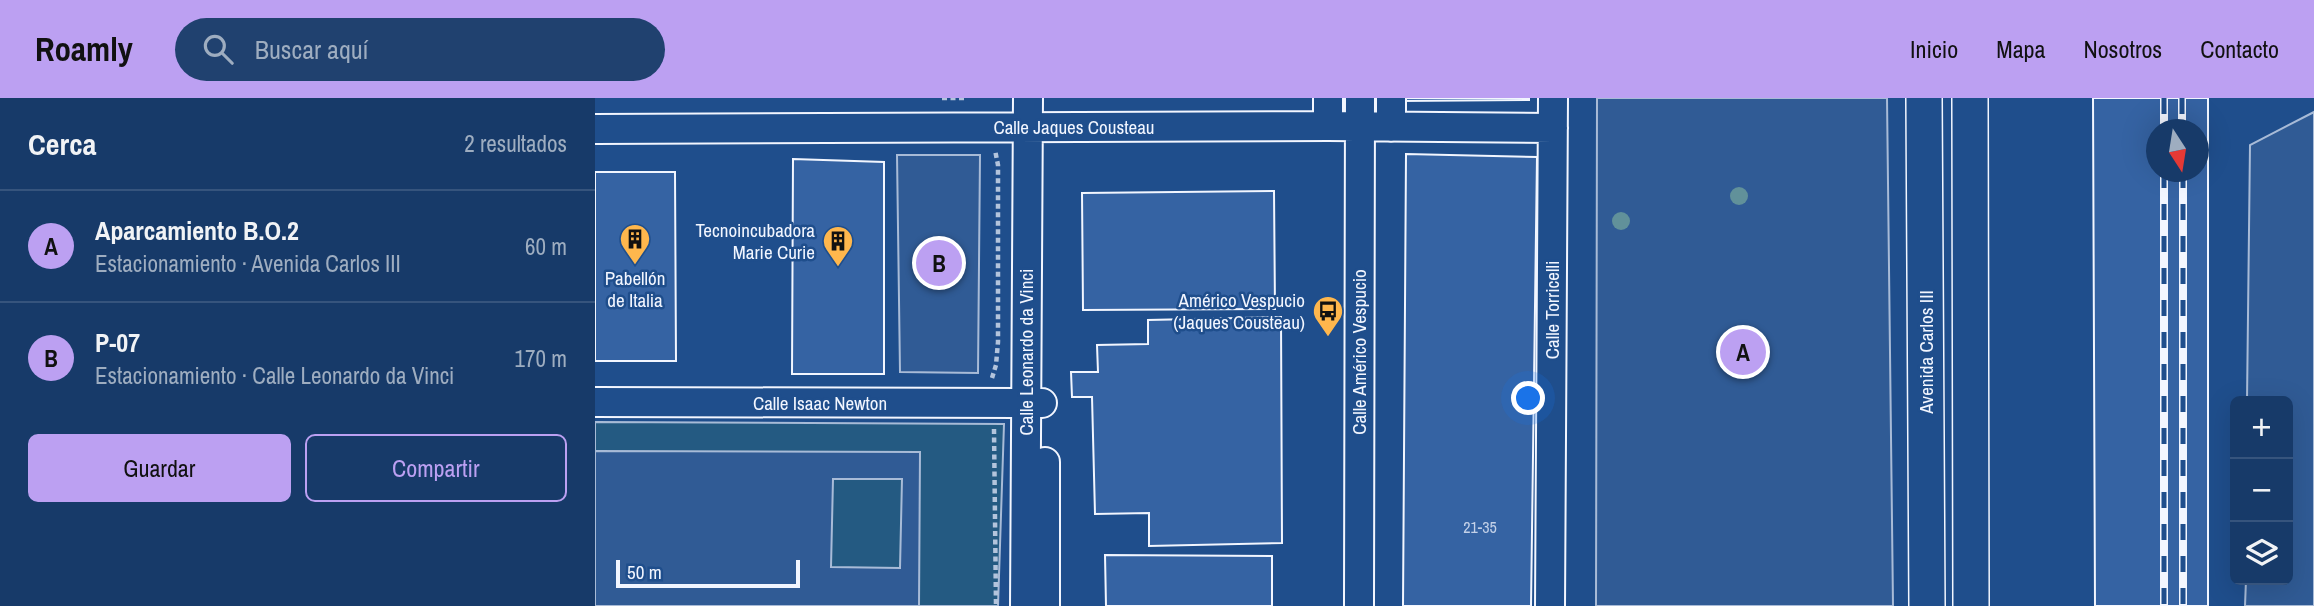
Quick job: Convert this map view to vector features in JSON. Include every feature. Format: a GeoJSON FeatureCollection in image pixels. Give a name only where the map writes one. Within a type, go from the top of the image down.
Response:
{"type":"FeatureCollection","features":[{"type":"Feature","properties":{"kind":"main road","name":"Avenida Carlos III"},"geometry":{"type":"LineString","coordinates":[[1924,98],[1927,606]]}},
{"type":"Feature","properties":{"kind":"main road"},"geometry":{"type":"LineString","coordinates":[[1970,98],[1971,606]]}},
{"type":"Feature","properties":{"kind":"street","name":"Calle Leonardo da Vinci"},"geometry":{"type":"LineString","coordinates":[[1028,98],[1037,127]]}},
{"type":"Feature","properties":{"kind":"street","name":"Calle Leonardo da Vinci"},"geometry":{"type":"LineString","coordinates":[[1025,606],[1035,403],[1037,127],[1046,98]]}},
{"type":"Feature","properties":{"kind":"street"},"geometry":{"type":"LineString","coordinates":[[1328,98],[1328,127]]}},
{"type":"Feature","properties":{"kind":"street","name":"Calle Américo Vespucio"},"geometry":{"type":"LineString","coordinates":[[1359,606],[1360,98]]}},
{"type":"Feature","properties":{"kind":"street"},"geometry":{"type":"LineString","coordinates":[[1391,98],[1391,127]]}},
{"type":"Feature","properties":{"kind":"street","name":"Calle Torricelli"},"geometry":{"type":"LineString","coordinates":[[1551,606],[1553,98]]}},
{"type":"Feature","properties":{"kind":"street","name":"Calle Jaques Cousteau"},"geometry":{"type":"LineString","coordinates":[[595,129],[1553,128]]}},
{"type":"Feature","properties":{"kind":"street","name":"Calle Isaac Newton"},"geometry":{"type":"LineString","coordinates":[[595,402],[1035,403]]}},
{"type":"Feature","properties":{"kind":"street","name":"Calle Leonardo da Vinci"},"geometry":{"type":"LineString","coordinates":[[1035,403],[1045,606]]}},
{"type":"Feature","properties":{"kind":"path"},"geometry":{"type":"LineString","coordinates":[[942,98],[964,98]]}},
{"type":"Feature","properties":{"kind":"path"},"geometry":{"type":"LineString","coordinates":[[992,374],[996,365],[998,342],[998,164],[995,143]]}},
{"type":"Feature","properties":{"kind":"path"},"geometry":{"type":"LineString","coordinates":[[993,419],[996,442],[996,606]]}},
{"type":"Feature","properties":{"kind":"shaded area"},"geometry":{"type":"Polygon","coordinates":[[[1597,98],[1887,98],[1893,606],[1596,606],[1597,98]]]}},
{"type":"Feature","properties":{"kind":"shaded area"},"geometry":{"type":"Polygon","coordinates":[[[2314,112],[2314,606],[2245,606],[2246,585],[2293,585],[2293,396],[2247,396],[2250,145],[2314,112]]]}},
{"type":"Feature","properties":{"kind":"shaded area"},"geometry":{"type":"Polygon","coordinates":[[[897,155],[980,155],[978,373],[900,372],[897,155]]]}},
{"type":"Feature","properties":{"kind":"shaded area"},"geometry":{"type":"Polygon","coordinates":[[[595,422],[1004,424],[998,606],[595,606],[595,422]]]}},
{"type":"Feature","properties":{"kind":"shaded area"},"geometry":{"type":"Polygon","coordinates":[[[595,451],[920,452],[919,606],[595,606],[595,451]],[[833,479],[831,567],[900,568],[902,479],[833,479]]]}},
{"type":"Feature","properties":{"kind":"building"},"geometry":{"type":"Polygon","coordinates":[[[1401,98],[1529,98],[1529,100],[1401,101],[1401,98]]]}},
{"type":"Feature","properties":{"kind":"building"},"geometry":{"type":"Polygon","coordinates":[[[2093,98],[2208,98],[2208,119],[2146,119],[2146,182],[2208,182],[2208,606],[2095,606],[2093,98]]]}},
{"type":"Feature","properties":{"kind":"building"},"geometry":{"type":"Polygon","coordinates":[[[1406,154],[1537,157],[1531,606],[1403,606],[1406,154]]]}},
{"type":"Feature","properties":{"kind":"building","name":"Tecnoincubadora Marie Curie"},"geometry":{"type":"Polygon","coordinates":[[[793,159],[884,162],[884,374],[792,374],[793,159]]]}},
{"type":"Feature","properties":{"kind":"building","name":"Pabellón de Italia"},"geometry":{"type":"Polygon","coordinates":[[[595,172],[675,172],[676,361],[595,361],[595,172]]]}},
{"type":"Feature","properties":{"kind":"building"},"geometry":{"type":"Polygon","coordinates":[[[1274,191],[1275,309],[1083,310],[1082,193],[1274,191]]]}},
{"type":"Feature","properties":{"kind":"building"},"geometry":{"type":"Polygon","coordinates":[[[1281,317],[1282,543],[1149,546],[1149,513],[1095,514],[1092,397],[1072,397],[1071,372],[1098,372],[1097,345],[1148,344],[1148,320],[1281,317]]]}},
{"type":"Feature","properties":{"kind":"building"},"geometry":{"type":"Polygon","coordinates":[[[1105,555],[1272,556],[1272,606],[1106,606],[1105,555]]]}},
{"type":"Feature","properties":{"kind":"railway"},"geometry":{"type":"LineString","coordinates":[[2164,98],[2164,119]]}},
{"type":"Feature","properties":{"kind":"railway"},"geometry":{"type":"LineString","coordinates":[[2182,98],[2182,119]]}},
{"type":"Feature","properties":{"kind":"railway"},"geometry":{"type":"LineString","coordinates":[[2164,182],[2164,606]]}},
{"type":"Feature","properties":{"kind":"railway"},"geometry":{"type":"LineString","coordinates":[[2183,182],[2183,606]]}},
{"type":"Feature","properties":{"kind":"place","name":"P-07"},"geometry":{"type":"Point","coordinates":[939,263]}},
{"type":"Feature","properties":{"kind":"place","name":"Pabellón de Italia"},"geometry":{"type":"Point","coordinates":[635,266]}},
{"type":"Feature","properties":{"kind":"place","name":"Tecnoincubadora Marie Curie"},"geometry":{"type":"Point","coordinates":[838,268]}},
{"type":"Feature","properties":{"kind":"place","name":"Américo Vespucio (Jaques Cousteau)"},"geometry":{"type":"Point","coordinates":[1328,338]}},
{"type":"Feature","properties":{"kind":"place","name":"Aparcamiento B.O.2"},"geometry":{"type":"Point","coordinates":[1743,352]}}]}
